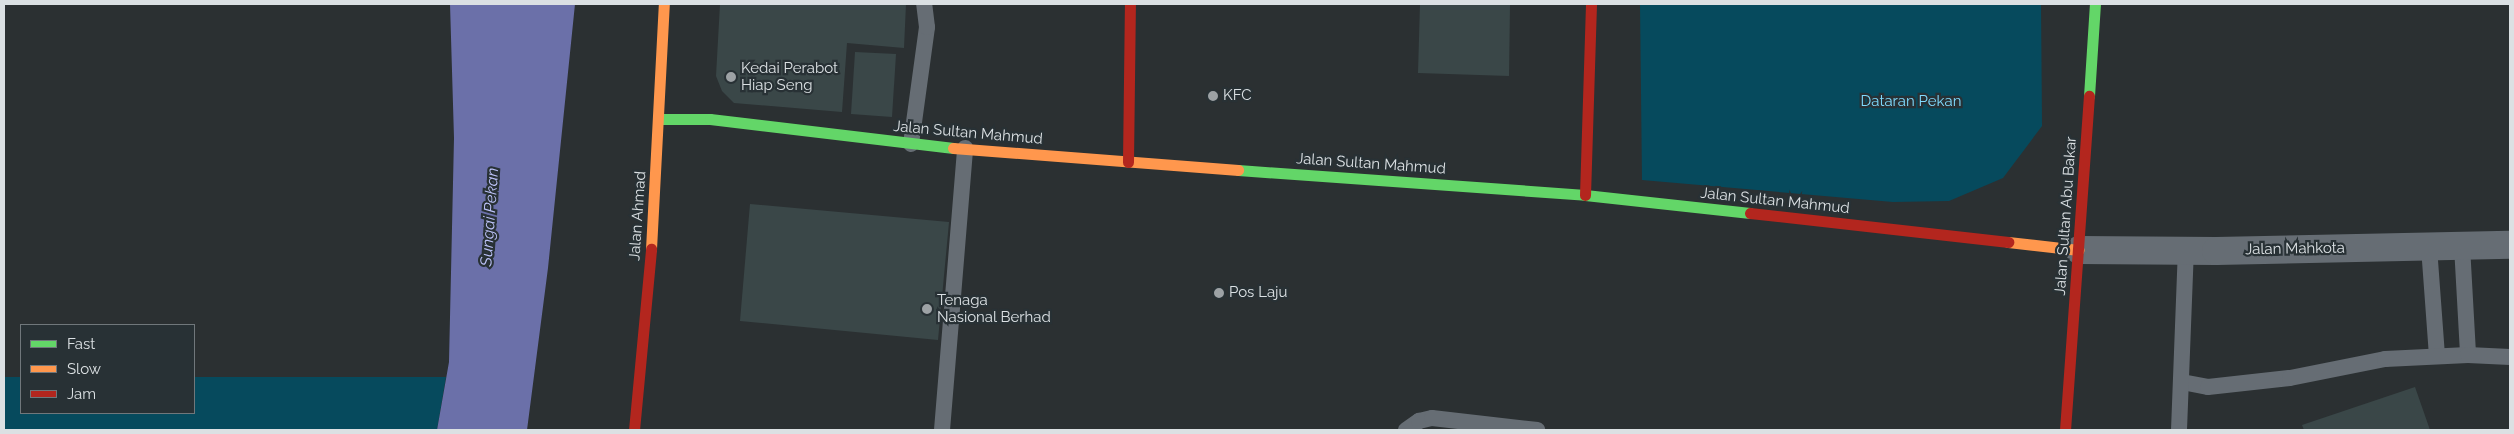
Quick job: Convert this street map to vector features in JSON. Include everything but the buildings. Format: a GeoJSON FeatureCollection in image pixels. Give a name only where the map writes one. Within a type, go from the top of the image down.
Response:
{"type":"FeatureCollection","features":[{"type":"Feature","properties":{"kind":"main road","name":"Jalan Ahmad"},"geometry":{"type":"LineString","coordinates":[[634,430],[643,355],[660,119],[664,4]]}},
{"type":"Feature","properties":{"kind":"main road"},"geometry":{"type":"LineString","coordinates":[[1128,162],[1130,4]]}},
{"type":"Feature","properties":{"kind":"main road"},"geometry":{"type":"LineString","coordinates":[[1585,195],[1591,4]]}},
{"type":"Feature","properties":{"kind":"main road","name":"Jalan Sultan Abu Bakar"},"geometry":{"type":"LineString","coordinates":[[2065,430],[2079,250],[2094,4]]}},
{"type":"Feature","properties":{"kind":"main road","name":"Jalan Sultan Mahmud"},"geometry":{"type":"LineString","coordinates":[[660,119],[710,119],[912,144],[1128,162],[1585,195],[2079,250]]}},
{"type":"Feature","properties":{"kind":"street","name":"Jalan Mahkota"},"geometry":{"type":"LineString","coordinates":[[2079,250],[2510,245]]}},
{"type":"Feature","properties":{"kind":"lane"},"geometry":{"type":"LineString","coordinates":[[912,144],[927,27],[924,4]]}},
{"type":"Feature","properties":{"kind":"lane"},"geometry":{"type":"LineString","coordinates":[[942,430],[965,148]]}},
{"type":"Feature","properties":{"kind":"lane"},"geometry":{"type":"LineString","coordinates":[[2462,246],[2468,355]]}},
{"type":"Feature","properties":{"kind":"lane"},"geometry":{"type":"LineString","coordinates":[[2430,247],[2437,356]]}},
{"type":"Feature","properties":{"kind":"lane"},"geometry":{"type":"LineString","coordinates":[[2178,430],[2182,382],[2186,250]]}},
{"type":"Feature","properties":{"kind":"lane"},"geometry":{"type":"LineString","coordinates":[[2182,382],[2208,387],[2290,378],[2385,359],[2468,355],[2510,357]]}},
{"type":"Feature","properties":{"kind":"lane"},"geometry":{"type":"LineString","coordinates":[[1406,430],[1420,421],[1432,418],[1537,430]]}},
{"type":"Feature","properties":{"kind":"green space","name":"Dataran Pekan"},"geometry":{"type":"Polygon","coordinates":[[[1640,4],[2041,4],[2042,126],[2003,178],[1949,201],[1893,202],[1642,180],[1640,4]]]}},
{"type":"Feature","properties":{"kind":"green space"},"geometry":{"type":"Polygon","coordinates":[[[4,377],[20,377],[20,414],[195,414],[195,377],[446,377],[437,430],[4,430],[4,377]]]}},
{"type":"Feature","properties":{"kind":"water","name":"Sungai Pekan"},"geometry":{"type":"Polygon","coordinates":[[[450,4],[575,4],[548,268],[527,430],[437,430],[449,362],[454,138],[450,4]]]}},
{"type":"Feature","properties":{"kind":"traffic: fast"},"geometry":{"type":"LineString","coordinates":[[2089,96],[2095,4]]}},
{"type":"Feature","properties":{"kind":"traffic: fast"},"geometry":{"type":"LineString","coordinates":[[660,119],[710,119],[953,148]]}},
{"type":"Feature","properties":{"kind":"traffic: fast"},"geometry":{"type":"LineString","coordinates":[[1238,170],[1585,195],[1750,213]]}},
{"type":"Feature","properties":{"kind":"traffic: slow"},"geometry":{"type":"LineString","coordinates":[[651,249],[664,4]]}},
{"type":"Feature","properties":{"kind":"traffic: slow"},"geometry":{"type":"LineString","coordinates":[[953,148],[1238,170]]}},
{"type":"Feature","properties":{"kind":"traffic: slow"},"geometry":{"type":"LineString","coordinates":[[2008,242],[2079,250]]}},
{"type":"Feature","properties":{"kind":"traffic: jam"},"geometry":{"type":"LineString","coordinates":[[1128,162],[1130,4]]}},
{"type":"Feature","properties":{"kind":"traffic: jam"},"geometry":{"type":"LineString","coordinates":[[1585,195],[1591,4]]}},
{"type":"Feature","properties":{"kind":"traffic: jam"},"geometry":{"type":"LineString","coordinates":[[2065,430],[2089,96]]}},
{"type":"Feature","properties":{"kind":"traffic: jam"},"geometry":{"type":"LineString","coordinates":[[1750,213],[2008,242]]}},
{"type":"Feature","properties":{"kind":"traffic: jam"},"geometry":{"type":"LineString","coordinates":[[634,430],[651,249]]}},
{"type":"Feature","properties":{"kind":"place","name":"Kedai Perabot Hiap Seng"},"geometry":{"type":"Point","coordinates":[731,77]}},
{"type":"Feature","properties":{"kind":"place","name":"KFC"},"geometry":{"type":"Point","coordinates":[1213,96]}},
{"type":"Feature","properties":{"kind":"place","name":"Pos Laju"},"geometry":{"type":"Point","coordinates":[1219,293]}},
{"type":"Feature","properties":{"kind":"place","name":"Tenaga Nasional Berhad"},"geometry":{"type":"Point","coordinates":[927,309]}}]}
